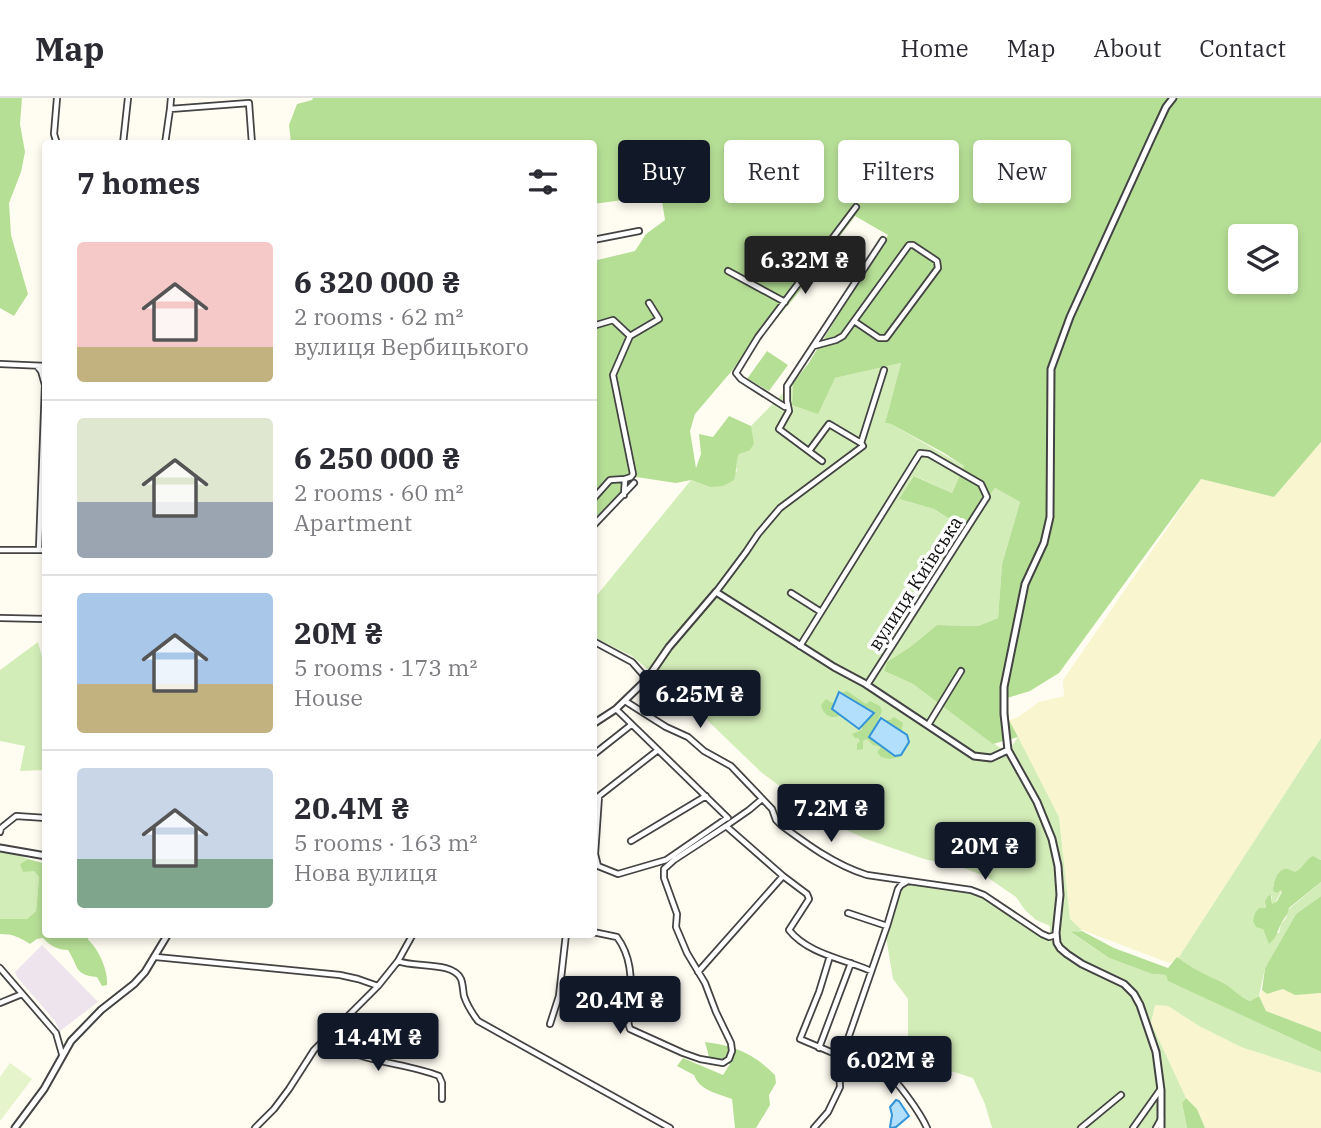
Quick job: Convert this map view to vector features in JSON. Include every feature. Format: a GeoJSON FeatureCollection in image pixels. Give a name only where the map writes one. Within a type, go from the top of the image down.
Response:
{"type":"FeatureCollection","features":[{"type":"Feature","properties":{"kind":"street"},"geometry":{"type":"LineString","coordinates":[[56,140],[57,98]]}},
{"type":"Feature","properties":{"kind":"street"},"geometry":{"type":"LineString","coordinates":[[123,140],[128,98]]}},
{"type":"Feature","properties":{"kind":"street"},"geometry":{"type":"LineString","coordinates":[[166,140],[171,98]]}},
{"type":"Feature","properties":{"kind":"street"},"geometry":{"type":"LineString","coordinates":[[1161,1128],[1161,1090],[1156,1052],[1134,994],[1124,984],[1082,964],[1060,948],[1056,935],[1060,886],[1058,866],[1052,839],[1037,802],[1008,750],[1004,687],[1025,584],[1044,543],[1050,517],[1051,369],[1072,311],[1166,107],[1173,98]]}},
{"type":"Feature","properties":{"kind":"street"},"geometry":{"type":"LineString","coordinates":[[170,108],[249,103],[252,140]]}},
{"type":"Feature","properties":{"kind":"street"},"geometry":{"type":"LineString","coordinates":[[787,405],[785,407],[736,373],[758,337],[856,207]]}},
{"type":"Feature","properties":{"kind":"street"},"geometry":{"type":"LineString","coordinates":[[597,239],[639,231]]}},
{"type":"Feature","properties":{"kind":"street"},"geometry":{"type":"LineString","coordinates":[[822,461],[779,429],[789,411],[787,386],[883,240]]}},
{"type":"Feature","properties":{"kind":"street"},"geometry":{"type":"LineString","coordinates":[[814,346],[843,336],[909,245],[913,244],[937,261],[938,268],[886,338],[879,338],[854,321]]}},
{"type":"Feature","properties":{"kind":"street"},"geometry":{"type":"LineString","coordinates":[[727,271],[785,302]]}},
{"type":"Feature","properties":{"kind":"street"},"geometry":{"type":"LineString","coordinates":[[597,495],[610,480],[625,480],[633,474],[614,376],[629,336],[659,320],[649,303]]}},
{"type":"Feature","properties":{"kind":"street"},"geometry":{"type":"LineString","coordinates":[[597,325],[613,320],[629,336]]}},
{"type":"Feature","properties":{"kind":"street"},"geometry":{"type":"LineString","coordinates":[[0,364],[42,366]]}},
{"type":"Feature","properties":{"kind":"street"},"geometry":{"type":"LineString","coordinates":[[37,366],[42,374]]}},
{"type":"Feature","properties":{"kind":"street"},"geometry":{"type":"LineString","coordinates":[[597,721],[616,709],[647,679],[780,508],[863,446],[861,443],[884,370]]}},
{"type":"Feature","properties":{"kind":"street"},"geometry":{"type":"LineString","coordinates":[[809,451],[830,424],[861,443]]}},
{"type":"Feature","properties":{"kind":"street","name":"вулиця Київська"},"geometry":{"type":"LineString","coordinates":[[821,612],[920,453],[929,454],[981,484],[987,497],[867,685]]}},
{"type":"Feature","properties":{"kind":"street"},"geometry":{"type":"LineString","coordinates":[[624,495],[625,480]]}},
{"type":"Feature","properties":{"kind":"street"},"geometry":{"type":"LineString","coordinates":[[597,522],[634,483]]}},
{"type":"Feature","properties":{"kind":"street"},"geometry":{"type":"LineString","coordinates":[[0,550],[42,550]]}},
{"type":"Feature","properties":{"kind":"street"},"geometry":{"type":"LineString","coordinates":[[716,592],[867,685],[974,756],[991,758],[1008,750]]}},
{"type":"Feature","properties":{"kind":"street"},"geometry":{"type":"LineString","coordinates":[[791,593],[821,612],[800,646]]}},
{"type":"Feature","properties":{"kind":"street"},"geometry":{"type":"LineString","coordinates":[[0,618],[42,619]]}},
{"type":"Feature","properties":{"kind":"street"},"geometry":{"type":"LineString","coordinates":[[597,643],[632,662],[647,679]]}},
{"type":"Feature","properties":{"kind":"street"},"geometry":{"type":"LineString","coordinates":[[928,725],[961,671]]}},
{"type":"Feature","properties":{"kind":"street"},"geometry":{"type":"LineString","coordinates":[[625,701],[666,727],[688,737],[704,751],[731,766],[772,809],[781,825],[822,854],[854,871],[885,879],[971,890],[984,895],[1042,934],[1049,937],[1056,935]]}},
{"type":"Feature","properties":{"kind":"street"},"geometry":{"type":"LineString","coordinates":[[616,709],[706,796],[728,822],[783,876],[807,894],[809,899],[789,930],[796,938],[810,948],[871,971]]}},
{"type":"Feature","properties":{"kind":"street"},"geometry":{"type":"LineString","coordinates":[[597,752],[631,725]]}},
{"type":"Feature","properties":{"kind":"street"},"geometry":{"type":"LineString","coordinates":[[597,825],[599,796],[658,750]]}},
{"type":"Feature","properties":{"kind":"street"},"geometry":{"type":"LineString","coordinates":[[631,841],[706,796]]}},
{"type":"Feature","properties":{"kind":"street"},"geometry":{"type":"LineString","coordinates":[[597,862],[598,866],[618,874],[648,867],[666,860],[749,810],[762,799]]}},
{"type":"Feature","properties":{"kind":"street"},"geometry":{"type":"LineString","coordinates":[[0,832],[1,828],[16,816],[42,818]]}},
{"type":"Feature","properties":{"kind":"street"},"geometry":{"type":"LineString","coordinates":[[597,933],[617,937],[628,957],[631,971],[630,1029],[700,1059],[723,1063],[729,1059],[731,1043],[705,983],[687,953],[676,927],[677,914],[664,878],[664,869],[674,860],[728,822]]}},
{"type":"Feature","properties":{"kind":"street"},"geometry":{"type":"LineString","coordinates":[[0,848],[42,855]]}},
{"type":"Feature","properties":{"kind":"street"},"geometry":{"type":"LineString","coordinates":[[698,972],[783,876]]}},
{"type":"Feature","properties":{"kind":"street"},"geometry":{"type":"LineString","coordinates":[[814,1128],[828,1112],[840,1087],[839,1067],[848,1037],[898,890],[907,882]]}},
{"type":"Feature","properties":{"kind":"street"},"geometry":{"type":"LineString","coordinates":[[848,913],[887,926]]}},
{"type":"Feature","properties":{"kind":"street"},"geometry":{"type":"LineString","coordinates":[[15,1128],[44,1089],[71,1041],[101,1010],[134,984],[156,957],[166,938]]}},
{"type":"Feature","properties":{"kind":"street"},"geometry":{"type":"LineString","coordinates":[[256,1128],[274,1109],[314,1050],[378,986],[398,961],[411,938]]}},
{"type":"Feature","properties":{"kind":"street"},"geometry":{"type":"LineString","coordinates":[[550,1024],[559,996],[566,938]]}},
{"type":"Feature","properties":{"kind":"street"},"geometry":{"type":"LineString","coordinates":[[830,956],[800,1039],[842,1056]]}},
{"type":"Feature","properties":{"kind":"street"},"geometry":{"type":"LineString","coordinates":[[156,957],[341,975],[378,986]]}},
{"type":"Feature","properties":{"kind":"street"},"geometry":{"type":"LineString","coordinates":[[398,961],[439,967],[458,974],[465,998],[478,1021],[670,1128]]}},
{"type":"Feature","properties":{"kind":"street"},"geometry":{"type":"LineString","coordinates":[[820,1048],[851,963]]}},
{"type":"Feature","properties":{"kind":"street"},"geometry":{"type":"LineString","coordinates":[[0,968],[57,1033],[62,1054]]}},
{"type":"Feature","properties":{"kind":"street"},"geometry":{"type":"LineString","coordinates":[[0,1003],[22,994]]}},
{"type":"Feature","properties":{"kind":"street"},"geometry":{"type":"LineString","coordinates":[[326,1038],[343,1049],[439,1076],[442,1099]]}},
{"type":"Feature","properties":{"kind":"street"},"geometry":{"type":"LineString","coordinates":[[845,1048],[852,1057],[892,1077],[927,1128]]}},
{"type":"Feature","properties":{"kind":"street"},"geometry":{"type":"LineString","coordinates":[[1133,1128],[1161,1090]]}},
{"type":"Feature","properties":{"kind":"street"},"geometry":{"type":"LineString","coordinates":[[1081,1128],[1121,1095]]}},
{"type":"Feature","properties":{"kind":"street"},"geometry":{"type":"LineString","coordinates":[[1156,1128],[1161,1119]]}},
{"type":"Feature","properties":{"kind":"shaded area"},"geometry":{"type":"Polygon","coordinates":[[[1321,442],[1321,738],[1177,960],[1169,963],[1082,930],[1070,919],[1059,817],[1009,720],[1039,702],[1064,696],[1063,680],[1201,479],[1274,497],[1321,442]]]}},
{"type":"Feature","properties":{"kind":"shaded area"},"geometry":{"type":"Polygon","coordinates":[[[42,945],[98,1002],[60,1031],[15,972],[42,945]]]}},
{"type":"Feature","properties":{"kind":"shaded area"},"geometry":{"type":"Polygon","coordinates":[[[1283,989],[1321,993],[1321,1032],[1266,1011],[1259,996],[1262,990],[1267,994],[1283,989]]]}},
{"type":"Feature","properties":{"kind":"shaded area"},"geometry":{"type":"Polygon","coordinates":[[[1155,1005],[1168,1006],[1199,1026],[1241,1047],[1321,1073],[1321,1128],[1205,1128],[1197,1109],[1186,1098],[1151,1023],[1155,1005]]]}},
{"type":"Feature","properties":{"kind":"green space"},"geometry":{"type":"Polygon","coordinates":[[[0,98],[22,98],[20,124],[25,152],[21,172],[9,203],[11,235],[28,294],[14,316],[0,308],[0,98]]]}},
{"type":"Feature","properties":{"kind":"green space"},"geometry":{"type":"Polygon","coordinates":[[[313,98],[1321,98],[1321,442],[1274,497],[1201,479],[1059,673],[1030,691],[1007,698],[1009,720],[1018,737],[993,744],[913,684],[884,671],[887,662],[937,625],[978,626],[998,618],[1002,564],[1020,502],[995,488],[965,529],[934,509],[899,499],[914,476],[952,493],[964,466],[885,423],[901,363],[835,378],[818,414],[792,405],[793,383],[808,364],[888,235],[855,216],[795,297],[695,414],[690,431],[696,468],[701,454],[699,434],[713,437],[729,416],[751,426],[754,444],[749,451],[739,454],[734,480],[723,486],[710,487],[691,480],[676,483],[636,477],[597,516],[597,260],[635,251],[646,234],[665,220],[662,203],[710,203],[710,140],[618,140],[618,201],[597,203],[597,140],[291,140],[289,125],[297,104],[313,98]]]}},
{"type":"Feature","properties":{"kind":"green space"},"geometry":{"type":"Polygon","coordinates":[[[767,351],[788,365],[769,391],[747,379],[767,351]]]}},
{"type":"Feature","properties":{"kind":"green space"},"geometry":{"type":"Polygon","coordinates":[[[901,363],[885,423],[964,466],[952,493],[915,476],[899,499],[934,509],[965,529],[995,488],[1020,502],[1002,564],[998,618],[978,626],[937,625],[887,662],[884,671],[913,684],[1007,753],[1018,737],[1059,817],[1070,919],[1082,930],[1072,933],[1109,958],[1152,974],[1166,975],[1169,981],[1321,1052],[1321,1073],[1241,1047],[1199,1026],[1168,1006],[1155,1005],[1151,1023],[1186,1098],[1182,1103],[1187,1128],[992,1128],[973,1078],[912,1059],[908,1054],[908,999],[893,979],[886,937],[901,888],[906,883],[979,895],[1050,941],[1050,926],[1036,920],[1016,897],[987,877],[866,839],[829,822],[762,773],[706,719],[632,656],[597,639],[597,595],[691,480],[710,487],[737,471],[735,463],[739,454],[749,451],[751,426],[793,383],[792,405],[835,378],[901,363]]]}},
{"type":"Feature","properties":{"kind":"green space"},"geometry":{"type":"Polygon","coordinates":[[[38,642],[42,657],[42,770],[20,771],[25,746],[0,741],[0,670],[38,642]]]}},
{"type":"Feature","properties":{"kind":"green space"},"geometry":{"type":"Polygon","coordinates":[[[847,691],[866,704],[870,701],[880,706],[882,711],[878,720],[890,720],[894,717],[903,723],[898,749],[900,757],[881,757],[877,752],[881,747],[873,745],[867,739],[863,741],[863,749],[857,750],[860,741],[852,734],[862,730],[862,726],[846,714],[834,717],[825,713],[821,705],[826,699],[834,704],[841,693],[847,691]]]}},
{"type":"Feature","properties":{"kind":"green space"},"geometry":{"type":"Polygon","coordinates":[[[1321,738],[1321,860],[1318,858],[1306,862],[1304,867],[1294,872],[1280,872],[1273,886],[1282,891],[1274,904],[1272,895],[1264,909],[1260,927],[1265,933],[1279,933],[1289,909],[1321,882],[1321,896],[1296,914],[1265,968],[1259,996],[1250,1001],[1177,960],[1321,738]]]}},
{"type":"Feature","properties":{"kind":"green space"},"geometry":{"type":"Polygon","coordinates":[[[0,852],[12,852],[28,859],[20,864],[34,871],[39,877],[36,911],[27,919],[0,919],[0,852]]]}},
{"type":"Feature","properties":{"kind":"green space"},"geometry":{"type":"Polygon","coordinates":[[[1313,856],[1321,860],[1321,882],[1289,908],[1269,944],[1263,929],[1256,927],[1253,921],[1255,913],[1259,908],[1265,908],[1268,896],[1271,895],[1272,904],[1277,901],[1282,892],[1281,890],[1277,893],[1273,888],[1282,870],[1294,872],[1313,856]]]}},
{"type":"Feature","properties":{"kind":"green space"},"geometry":{"type":"Polygon","coordinates":[[[28,859],[42,863],[43,938],[30,944],[16,936],[0,934],[0,919],[27,919],[36,911],[39,877],[34,871],[23,872],[20,864],[28,859]]]}},
{"type":"Feature","properties":{"kind":"green space"},"geometry":{"type":"Polygon","coordinates":[[[1321,896],[1321,993],[1295,995],[1283,989],[1267,994],[1262,990],[1265,968],[1296,914],[1321,896]]]}},
{"type":"Feature","properties":{"kind":"green space"},"geometry":{"type":"Polygon","coordinates":[[[1082,931],[1114,948],[1168,968],[1177,957],[1250,1001],[1259,996],[1266,1011],[1321,1032],[1321,1052],[1168,981],[1166,975],[1152,974],[1109,958],[1071,932],[1082,931]]]}},
{"type":"Feature","properties":{"kind":"green space"},"geometry":{"type":"Polygon","coordinates":[[[43,938],[88,938],[103,964],[107,985],[102,986],[97,977],[81,972],[68,950],[48,943],[43,938]]]}},
{"type":"Feature","properties":{"kind":"green space"},"geometry":{"type":"Polygon","coordinates":[[[705,1042],[725,1045],[743,1052],[775,1075],[776,1083],[769,1095],[770,1105],[756,1128],[735,1128],[732,1099],[700,1085],[694,1075],[677,1066],[683,1058],[723,1075],[730,1064],[709,1057],[705,1042]]]}},
{"type":"Feature","properties":{"kind":"green space"},"geometry":{"type":"Polygon","coordinates":[[[10,1063],[32,1079],[0,1121],[0,1077],[10,1063]]]}},
{"type":"Feature","properties":{"kind":"green space"},"geometry":{"type":"Polygon","coordinates":[[[1186,1098],[1197,1109],[1205,1128],[1187,1128],[1182,1103],[1186,1098]]]}},
{"type":"Feature","properties":{"kind":"water"},"geometry":{"type":"Polygon","coordinates":[[[839,692],[874,713],[859,729],[832,709],[839,692]]]}},
{"type":"Feature","properties":{"kind":"water"},"geometry":{"type":"Polygon","coordinates":[[[881,718],[907,735],[909,742],[901,755],[895,756],[869,737],[881,718]]]}},
{"type":"Feature","properties":{"kind":"water"},"geometry":{"type":"Polygon","coordinates":[[[896,1100],[909,1116],[891,1128],[890,1107],[896,1100]]]}}]}
